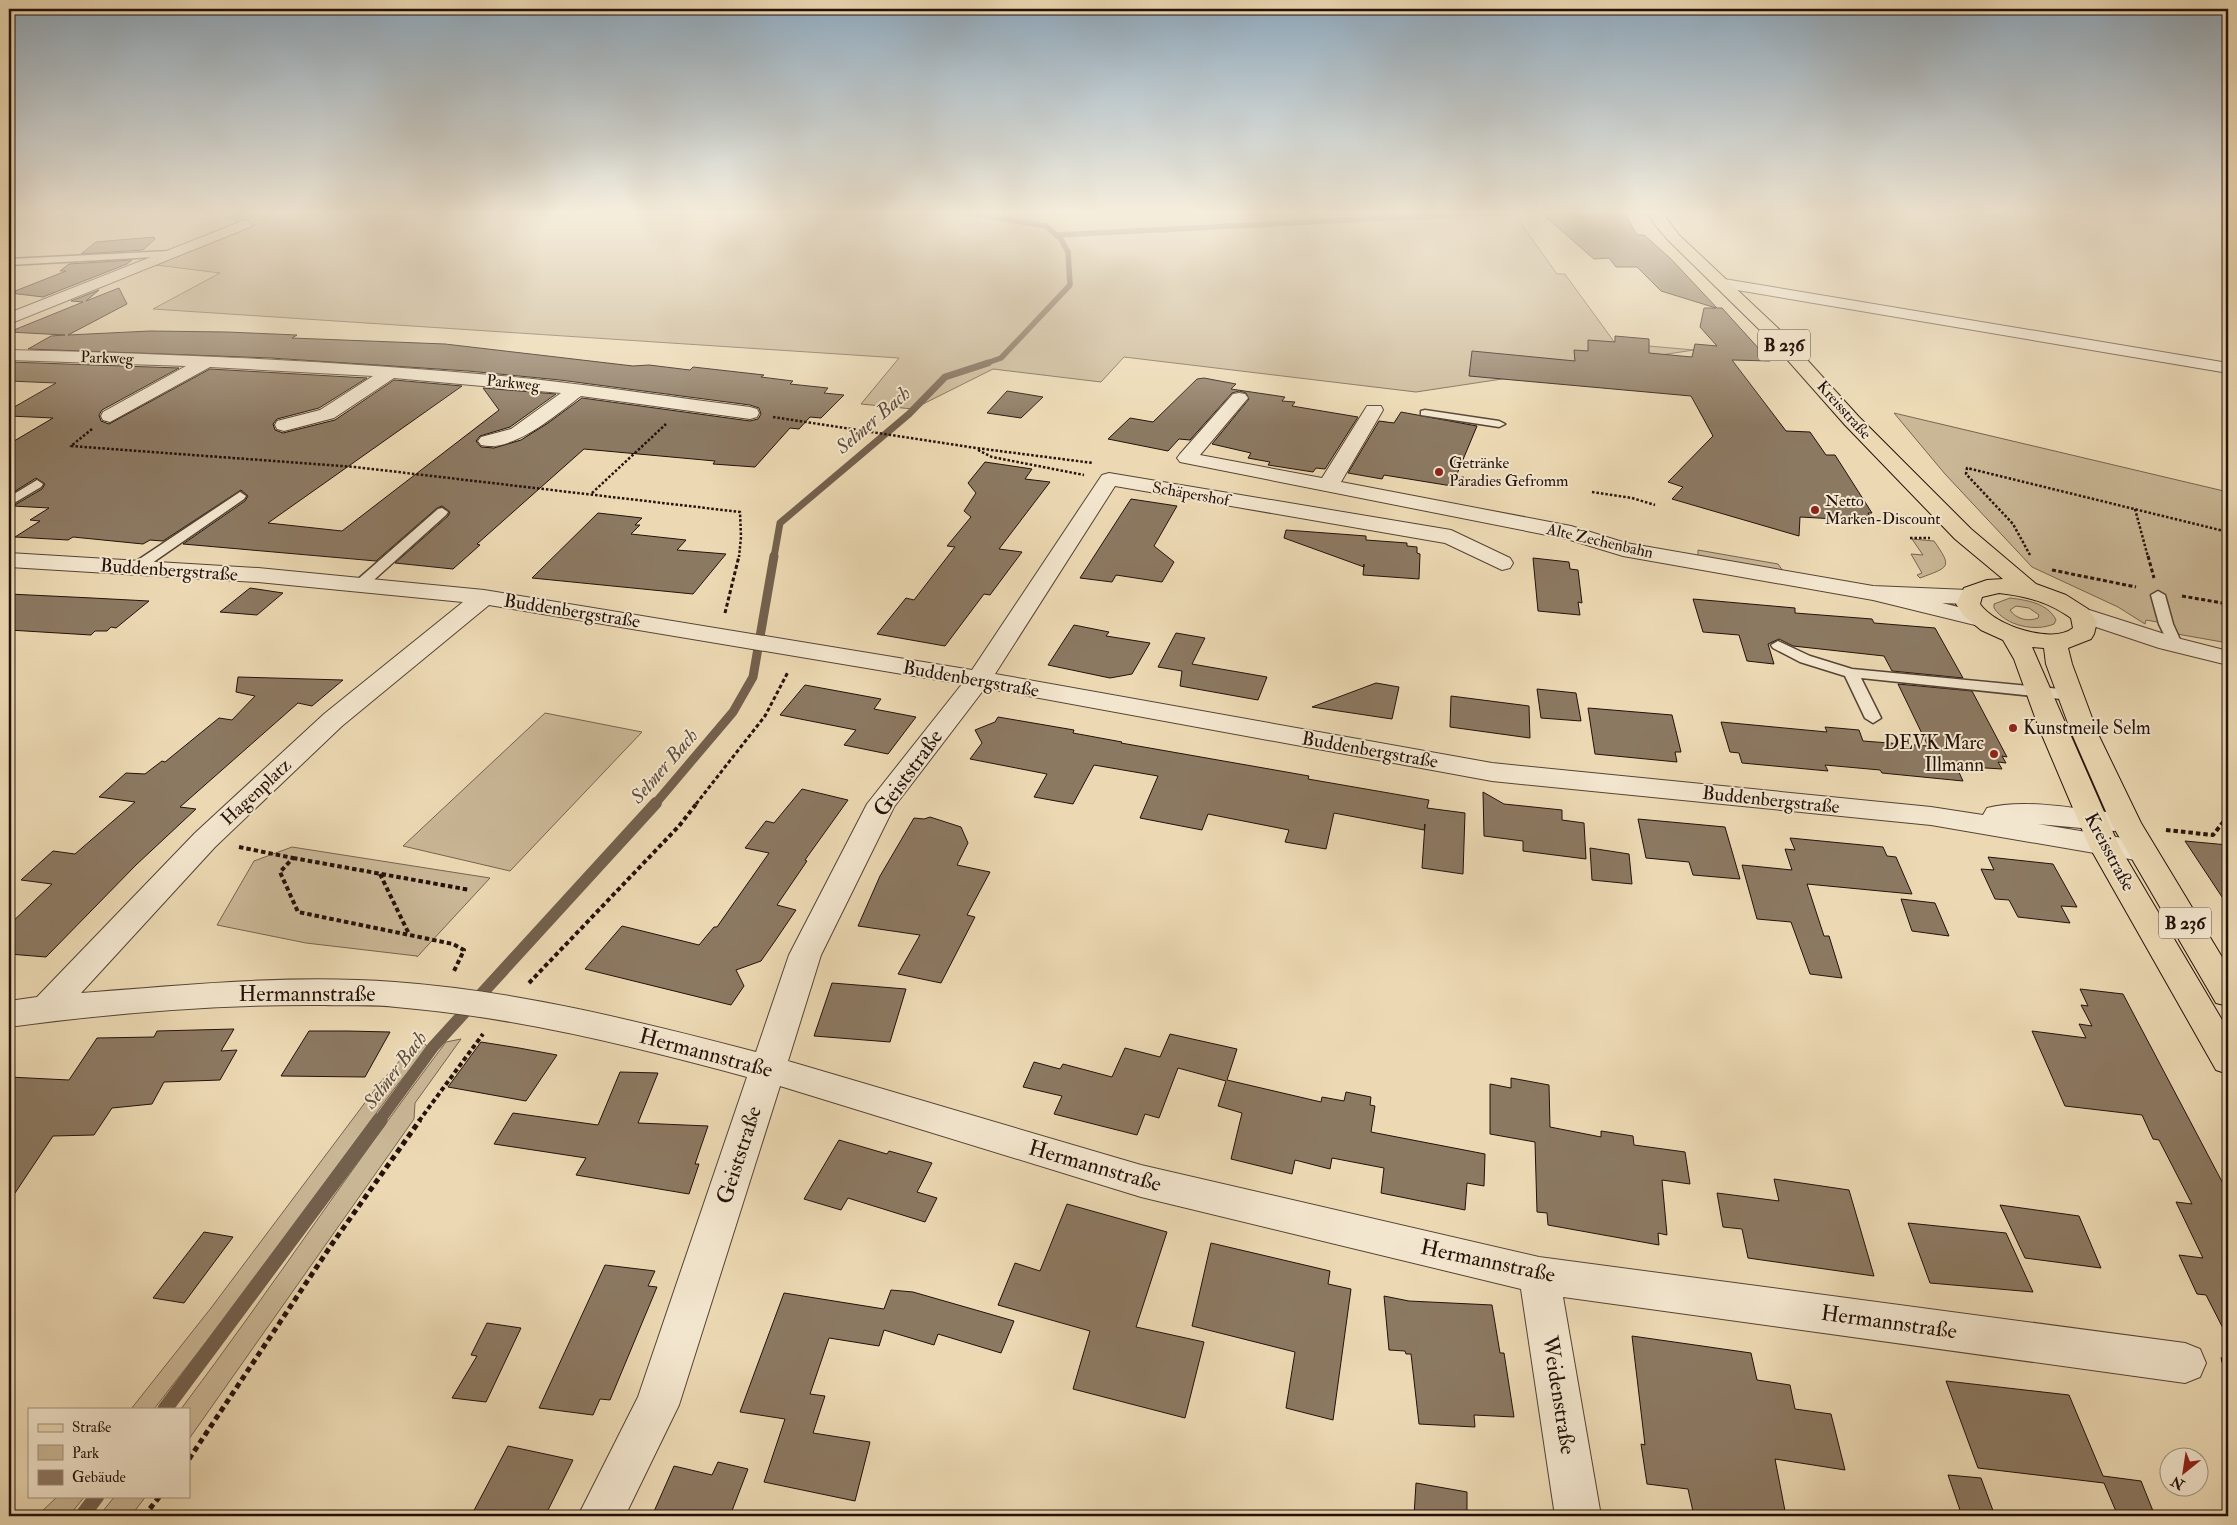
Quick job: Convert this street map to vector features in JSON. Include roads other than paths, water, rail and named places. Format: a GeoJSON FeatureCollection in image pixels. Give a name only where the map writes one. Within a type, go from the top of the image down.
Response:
{"type":"FeatureCollection","features":[{"type":"Feature","properties":{"kind":"main road","name":"Kreisstraße"},"geometry":{"type":"LineString","coordinates":[[1724,284],[1774,334],[1852,421],[1972,542],[2028,589],[2058,600],[2081,624]]}},
{"type":"Feature","properties":{"kind":"main road","name":"Kreisstraße"},"geometry":{"type":"LineString","coordinates":[[1972,542],[1977,592],[1968,604],[1979,619]]}},
{"type":"Feature","properties":{"kind":"main road","name":"Kreisstraße"},"geometry":{"type":"LineString","coordinates":[[1977,592],[2028,589]]}},
{"type":"Feature","properties":{"kind":"main road"},"geometry":{"type":"LineString","coordinates":[[1979,619],[2013,635],[2055,642],[2067,641],[2081,624]]}},
{"type":"Feature","properties":{"kind":"main road","name":"Kreisstraße"},"geometry":{"type":"LineString","coordinates":[[2013,635],[2098,833],[2228,1060]]}},
{"type":"Feature","properties":{"kind":"main road","name":"Kreisstraße"},"geometry":{"type":"LineString","coordinates":[[2055,642],[2059,664],[2070,695],[2126,823],[2151,840],[2228,994]]}},
{"type":"Feature","properties":{"kind":"street"},"geometry":{"type":"LineString","coordinates":[[9,319],[98,283]]}},
{"type":"Feature","properties":{"kind":"street"},"geometry":{"type":"LineString","coordinates":[[1724,284],[2228,368]]}},
{"type":"Feature","properties":{"kind":"street","name":"Parkweg"},"geometry":{"type":"LineString","coordinates":[[9,355],[206,362],[390,372],[577,390],[750,413]]}},
{"type":"Feature","properties":{"kind":"street"},"geometry":{"type":"LineString","coordinates":[[110,416],[206,362]]}},
{"type":"Feature","properties":{"kind":"street"},"geometry":{"type":"LineString","coordinates":[[284,426],[327,414],[390,372]]}},
{"type":"Feature","properties":{"kind":"street","name":"Parkweg"},"geometry":{"type":"LineString","coordinates":[[488,441],[518,433],[577,390]]}},
{"type":"Feature","properties":{"kind":"street","name":"Alte Zechenbahn"},"geometry":{"type":"LineString","coordinates":[[1240,398],[1187,458],[1571,533],[1623,549],[1872,593],[1979,619]]}},
{"type":"Feature","properties":{"kind":"street"},"geometry":{"type":"LineString","coordinates":[[1328,486],[1374,410]]}},
{"type":"Feature","properties":{"kind":"street","name":"Schäpershof"},"geometry":{"type":"LineString","coordinates":[[979,679],[1109,480],[1451,537],[1502,563]]}},
{"type":"Feature","properties":{"kind":"street","name":"Buddenbergstraße"},"geometry":{"type":"LineString","coordinates":[[9,560],[136,567],[361,584],[484,597],[979,679],[1492,772],[2098,833],[2151,840]]}},
{"type":"Feature","properties":{"kind":"street","name":"Alte Zechenbahn"},"geometry":{"type":"LineString","coordinates":[[1872,593],[1977,592]]}},
{"type":"Feature","properties":{"kind":"street","name":"Hagenplatz"},"geometry":{"type":"LineString","coordinates":[[47,1008],[205,840],[333,720],[484,597]]}},
{"type":"Feature","properties":{"kind":"street"},"geometry":{"type":"LineString","coordinates":[[2081,624],[2228,658]]}},
{"type":"Feature","properties":{"kind":"street","name":"Geiststraße"},"geometry":{"type":"LineString","coordinates":[[601,1516],[657,1405],[805,955],[881,804],[979,679]]}},
{"type":"Feature","properties":{"kind":"street","name":"Buddenbergstraße"},"geometry":{"type":"LineString","coordinates":[[2098,833],[2126,823]]}},
{"type":"Feature","properties":{"kind":"street","name":"Hermannstraße"},"geometry":{"type":"LineString","coordinates":[[9,1014],[47,1008],[255,992],[395,994],[502,1007],[621,1030],[768,1069],[1141,1181],[1539,1274],[2185,1363]]}},
{"type":"Feature","properties":{"kind":"street","name":"Weidenstraße"},"geometry":{"type":"LineString","coordinates":[[1539,1274],[1578,1516]]}},
{"type":"Feature","properties":{"kind":"lane"},"geometry":{"type":"LineString","coordinates":[[1425,412],[1499,424]]}},
{"type":"Feature","properties":{"kind":"lane"},"geometry":{"type":"LineString","coordinates":[[9,502],[37,484]]}},
{"type":"Feature","properties":{"kind":"lane"},"geometry":{"type":"LineString","coordinates":[[136,567],[240,496]]}},
{"type":"Feature","properties":{"kind":"lane"},"geometry":{"type":"LineString","coordinates":[[361,584],[442,512]]}},
{"type":"Feature","properties":{"kind":"lane"},"geometry":{"type":"LineString","coordinates":[[2157,589],[2172,644]]}},
{"type":"Feature","properties":{"kind":"lane"},"geometry":{"type":"LineString","coordinates":[[1778,645],[1805,659],[1851,674],[2070,695]]}},
{"type":"Feature","properties":{"kind":"lane"},"geometry":{"type":"LineString","coordinates":[[1851,674],[1873,718]]}},
{"type":"Feature","properties":{"kind":"waterway","name":"Selmer Bach"},"geometry":{"type":"LineString","coordinates":[[984,364],[1001,358],[1070,283]]}},
{"type":"Feature","properties":{"kind":"waterway","name":"Selmer Bach"},"geometry":{"type":"LineString","coordinates":[[774,557],[780,523],[909,414],[945,377],[988,363]]}},
{"type":"Feature","properties":{"kind":"waterway","name":"Selmer Bach"},"geometry":{"type":"LineString","coordinates":[[655,804],[733,712],[753,677],[774,556]]}},
{"type":"Feature","properties":{"kind":"waterway","name":"Selmer Bach"},"geometry":{"type":"LineString","coordinates":[[379,1121],[433,1047],[656,803]]}},
{"type":"Feature","properties":{"kind":"waterway","name":"Selmer Bach"},"geometry":{"type":"LineString","coordinates":[[166,1408],[380,1120]]}},
{"type":"Feature","properties":{"kind":"waterway","name":"Selmer Bach"},"geometry":{"type":"LineString","coordinates":[[82,1516],[96,1498]]}},
{"type":"Feature","properties":{"kind":"place","name":"Getränke Paradies Gefromm"},"geometry":{"type":"Point","coordinates":[1439,472]}},
{"type":"Feature","properties":{"kind":"place","name":"Netto Marken-Discount"},"geometry":{"type":"Point","coordinates":[1815,510]}},
{"type":"Feature","properties":{"kind":"place","name":"Kunstmeile Selm"},"geometry":{"type":"Point","coordinates":[2013,728]}},
{"type":"Feature","properties":{"kind":"place","name":"DEVK Marc Illmann"},"geometry":{"type":"Point","coordinates":[1994,754]}}]}
